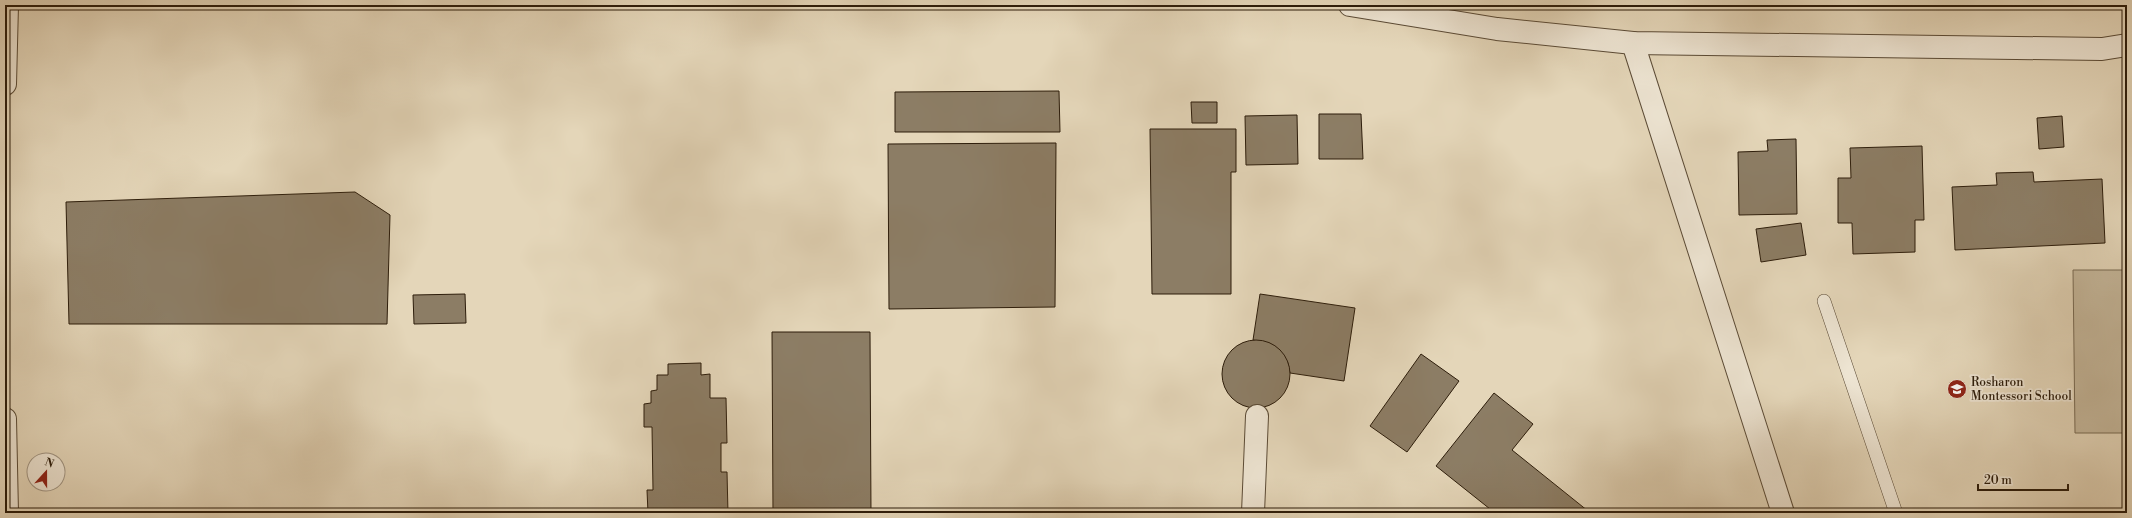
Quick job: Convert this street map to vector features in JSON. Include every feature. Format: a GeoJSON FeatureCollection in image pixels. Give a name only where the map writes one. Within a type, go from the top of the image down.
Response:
{"type":"FeatureCollection","features":[{"type":"Feature","properties":{"kind":"street"},"geometry":{"type":"LineString","coordinates":[[5,84],[7,5]]}},
{"type":"Feature","properties":{"kind":"street"},"geometry":{"type":"LineString","coordinates":[[1350,5],[1497,28],[1633,43],[2102,49],[2127,45]]}},
{"type":"Feature","properties":{"kind":"street"},"geometry":{"type":"LineString","coordinates":[[1633,43],[1783,513]]}},
{"type":"Feature","properties":{"kind":"street"},"geometry":{"type":"LineString","coordinates":[[1253,513],[1257,416]]}},
{"type":"Feature","properties":{"kind":"street"},"geometry":{"type":"LineString","coordinates":[[5,419],[7,513]]}},
{"type":"Feature","properties":{"kind":"lane"},"geometry":{"type":"LineString","coordinates":[[1824,301],[1896,513]]}},
{"type":"Feature","properties":{"kind":"shaded area"},"geometry":{"type":"Polygon","coordinates":[[[2073,270],[2127,270],[2127,433],[2075,433],[2073,270]]]}},
{"type":"Feature","properties":{"kind":"building"},"geometry":{"type":"Polygon","coordinates":[[[1059,91],[1060,132],[895,132],[895,92],[1059,91]]]}},
{"type":"Feature","properties":{"kind":"building"},"geometry":{"type":"Polygon","coordinates":[[[1191,102],[1217,102],[1217,123],[1192,123],[1191,102]]]}},
{"type":"Feature","properties":{"kind":"building"},"geometry":{"type":"Polygon","coordinates":[[[1319,114],[1361,114],[1363,159],[1319,159],[1319,114]]]}},
{"type":"Feature","properties":{"kind":"building"},"geometry":{"type":"Polygon","coordinates":[[[1297,115],[1298,164],[1246,165],[1245,116],[1297,115]]]}},
{"type":"Feature","properties":{"kind":"building"},"geometry":{"type":"Polygon","coordinates":[[[2062,116],[2064,147],[2039,149],[2037,118],[2062,116]]]}},
{"type":"Feature","properties":{"kind":"building"},"geometry":{"type":"Polygon","coordinates":[[[1150,129],[1236,129],[1236,172],[1231,172],[1231,294],[1152,294],[1150,129]]]}},
{"type":"Feature","properties":{"kind":"building"},"geometry":{"type":"Polygon","coordinates":[[[1796,139],[1797,214],[1739,215],[1738,152],[1768,151],[1767,140],[1796,139]]]}},
{"type":"Feature","properties":{"kind":"building"},"geometry":{"type":"Polygon","coordinates":[[[1056,143],[1055,307],[889,309],[888,144],[1056,143]]]}},
{"type":"Feature","properties":{"kind":"building"},"geometry":{"type":"Polygon","coordinates":[[[1922,146],[1924,220],[1915,220],[1915,252],[1853,254],[1852,223],[1838,223],[1838,178],[1851,178],[1850,148],[1922,146]]]}},
{"type":"Feature","properties":{"kind":"building"},"geometry":{"type":"Polygon","coordinates":[[[2033,172],[2034,182],[2102,179],[2105,243],[1955,250],[1952,187],[1997,185],[1996,173],[2033,172]]]}},
{"type":"Feature","properties":{"kind":"building"},"geometry":{"type":"Polygon","coordinates":[[[355,192],[390,215],[387,324],[69,324],[66,202],[355,192]]]}},
{"type":"Feature","properties":{"kind":"building"},"geometry":{"type":"Polygon","coordinates":[[[1801,223],[1806,255],[1761,262],[1756,229],[1801,223]]]}},
{"type":"Feature","properties":{"kind":"building"},"geometry":{"type":"Polygon","coordinates":[[[465,294],[466,323],[414,324],[413,295],[465,294]]]}},
{"type":"Feature","properties":{"kind":"building"},"geometry":{"type":"Polygon","coordinates":[[[1260,294],[1355,308],[1344,381],[1290,373],[1288,363],[1276,347],[1269,343],[1253,340],[1260,294]]]}},
{"type":"Feature","properties":{"kind":"building"},"geometry":{"type":"Polygon","coordinates":[[[772,332],[870,332],[871,513],[773,513],[772,332]]]}},
{"type":"Feature","properties":{"kind":"building"},"geometry":{"type":"Polygon","coordinates":[[[1256,340],[1269,343],[1280,350],[1287,361],[1290,374],[1287,387],[1280,398],[1269,405],[1256,408],[1243,405],[1232,398],[1225,387],[1222,374],[1225,361],[1232,350],[1243,343],[1256,340]]]}},
{"type":"Feature","properties":{"kind":"building"},"geometry":{"type":"Polygon","coordinates":[[[1421,354],[1459,381],[1407,452],[1370,426],[1421,354]]]}},
{"type":"Feature","properties":{"kind":"building"},"geometry":{"type":"Polygon","coordinates":[[[701,363],[701,375],[710,374],[710,398],[726,398],[727,443],[721,443],[721,472],[727,472],[728,513],[648,513],[647,490],[653,490],[652,427],[644,427],[644,404],[651,403],[651,391],[657,390],[657,375],[668,375],[668,364],[701,363]]]}},
{"type":"Feature","properties":{"kind":"building"},"geometry":{"type":"Polygon","coordinates":[[[1494,393],[1533,424],[1512,450],[1588,511],[1587,513],[1495,513],[1436,466],[1494,393]]]}},
{"type":"Feature","properties":{"kind":"place","name":"Rosharon Montessori School"},"geometry":{"type":"Point","coordinates":[1957,389]}}]}
